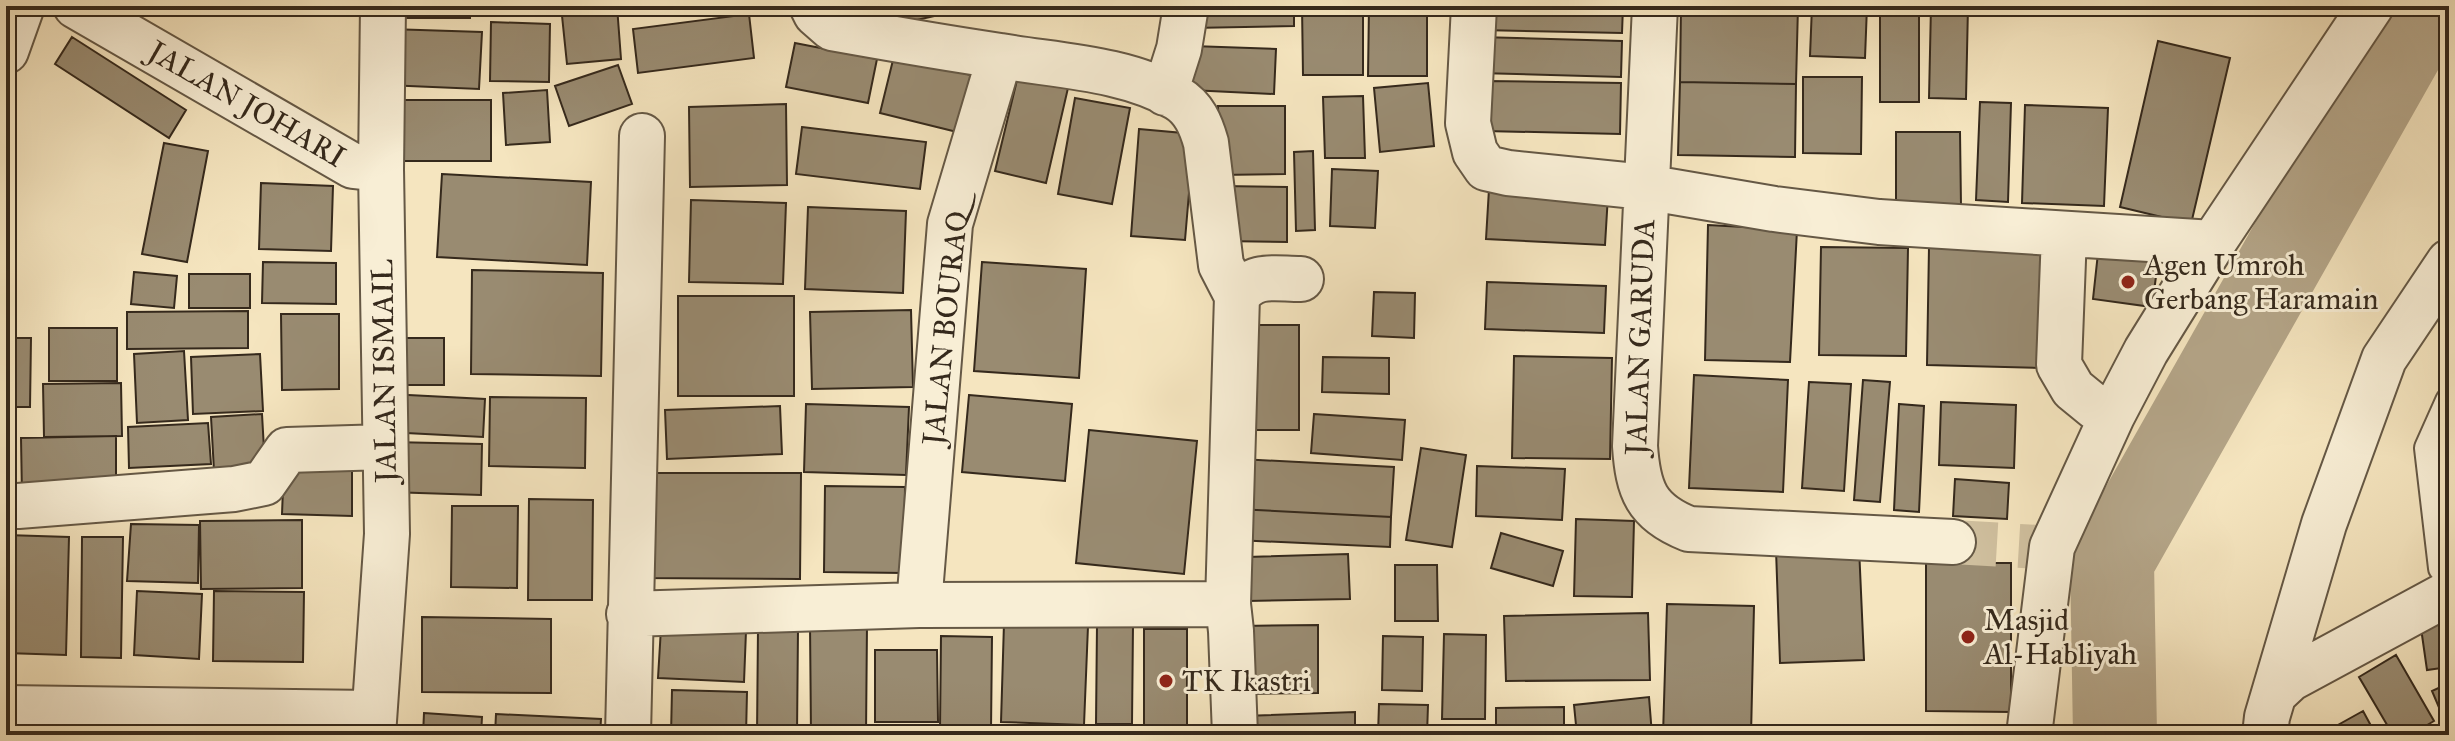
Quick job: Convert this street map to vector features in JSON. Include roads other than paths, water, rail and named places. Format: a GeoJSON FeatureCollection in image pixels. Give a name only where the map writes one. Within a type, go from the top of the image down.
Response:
{"type":"FeatureCollection","features":[{"type":"Feature","properties":{"kind":"street"},"geometry":{"type":"LineString","coordinates":[[6,51],[22,6]]}},
{"type":"Feature","properties":{"kind":"street","name":"JALAN JOHARI"},"geometry":{"type":"LineString","coordinates":[[76,6],[353,166],[381,169]]}},
{"type":"Feature","properties":{"kind":"street","name":"JALAN ISMAIL"},"geometry":{"type":"LineString","coordinates":[[373,724],[387,534],[381,169],[383,6]]}},
{"type":"Feature","properties":{"kind":"street"},"geometry":{"type":"LineString","coordinates":[[812,6],[816,14],[832,28],[1108,72],[1179,99],[1201,126],[1206,143],[1221,265],[1237,296],[1228,604],[1235,735]]}},
{"type":"Feature","properties":{"kind":"street"},"geometry":{"type":"LineString","coordinates":[[1165,93],[1179,49],[1186,6]]}},
{"type":"Feature","properties":{"kind":"street"},"geometry":{"type":"LineString","coordinates":[[1474,6],[1468,123],[1475,152],[1486,168],[1645,187],[1655,6]]}},
{"type":"Feature","properties":{"kind":"street"},"geometry":{"type":"LineString","coordinates":[[2029,735],[2045,547],[2146,351],[2213,243],[2371,6]]}},
{"type":"Feature","properties":{"kind":"street","name":"JALAN BOURAQ"},"geometry":{"type":"LineString","coordinates":[[919,605],[950,224],[1000,56]]}},
{"type":"Feature","properties":{"kind":"street"},"geometry":{"type":"LineString","coordinates":[[628,735],[642,136]]}},
{"type":"Feature","properties":{"kind":"street","name":"JALAN GARUDA"},"geometry":{"type":"LineString","coordinates":[[1953,542],[1689,529],[1657,511],[1644,494],[1637,474],[1635,446],[1645,187],[1774,209],[1879,222],[2213,243]]}},
{"type":"Feature","properties":{"kind":"street"},"geometry":{"type":"LineString","coordinates":[[2064,234],[2059,365],[2073,389],[2112,416]]}},
{"type":"Feature","properties":{"kind":"street"},"geometry":{"type":"LineString","coordinates":[[2265,735],[2267,717],[2324,524],[2384,359],[2449,262]]}},
{"type":"Feature","properties":{"kind":"street"},"geometry":{"type":"LineString","coordinates":[[1237,296],[1245,285],[1257,279],[1301,279]]}},
{"type":"Feature","properties":{"kind":"street"},"geometry":{"type":"LineString","coordinates":[[18,506],[234,489],[264,483],[287,450],[385,447]]}},
{"type":"Feature","properties":{"kind":"street"},"geometry":{"type":"LineString","coordinates":[[2275,693],[2290,679],[2445,580]]}},
{"type":"Feature","properties":{"kind":"street"},"geometry":{"type":"LineString","coordinates":[[629,614],[919,605],[1228,604]]}},
{"type":"Feature","properties":{"kind":"street"},"geometry":{"type":"LineString","coordinates":[[6,708],[115,723],[373,724]]}},
{"type":"Feature","properties":{"kind":"lane"},"geometry":{"type":"LineString","coordinates":[[2445,580],[2428,448],[2449,401]]}},
{"type":"Feature","properties":{"kind":"waterway"},"geometry":{"type":"LineString","coordinates":[[2115,735],[2112,561],[2426,6]]}},
{"type":"Feature","properties":{"kind":"tunnel"},"geometry":{"type":"LineString","coordinates":[[1953,542],[2038,547]]}},
{"type":"Feature","properties":{"kind":"place","name":"Agen Umroh Gerbang Haramain"},"geometry":{"type":"Point","coordinates":[2128,282]}},
{"type":"Feature","properties":{"kind":"place","name":"Masjid Al-Habliyah"},"geometry":{"type":"Point","coordinates":[1968,637]}},
{"type":"Feature","properties":{"kind":"place","name":"TK Ikastri"},"geometry":{"type":"Point","coordinates":[1166,681]}}]}
